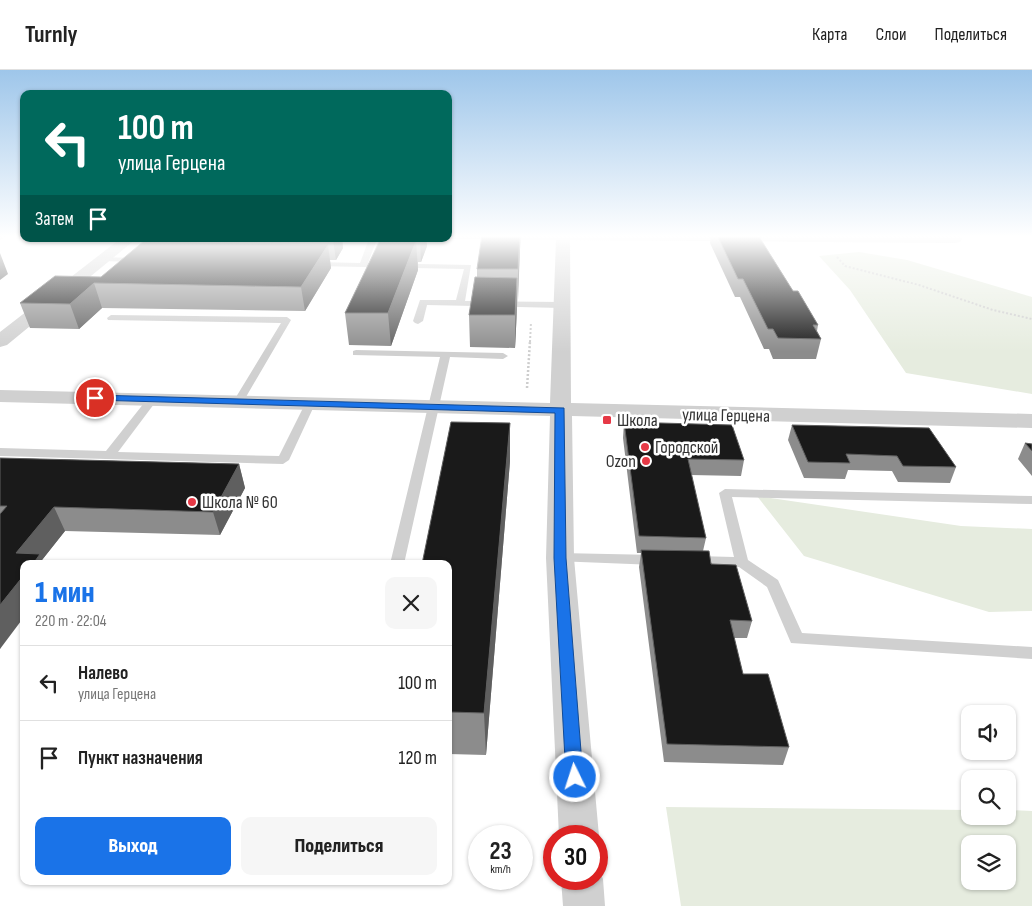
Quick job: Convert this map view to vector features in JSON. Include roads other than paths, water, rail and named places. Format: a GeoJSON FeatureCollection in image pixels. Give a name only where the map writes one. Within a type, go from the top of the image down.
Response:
{"type":"FeatureCollection","features":[{"type":"Feature","properties":{"kind":"street"},"geometry":{"type":"LineString","coordinates":[[0,341],[83,274]]}},
{"type":"Feature","properties":{"kind":"street"},"geometry":{"type":"LineString","coordinates":[[562,274],[560,558],[578,825]]}},
{"type":"Feature","properties":{"kind":"street","name":"улица Герцена"},"geometry":{"type":"LineString","coordinates":[[0,396],[1032,422]]}},
{"type":"Feature","properties":{"kind":"street"},"geometry":{"type":"LineString","coordinates":[[583,890],[584,906]]}},
{"type":"Feature","properties":{"kind":"lane"},"geometry":{"type":"LineString","coordinates":[[460,303],[466,274]]}},
{"type":"Feature","properties":{"kind":"lane"},"geometry":{"type":"LineString","coordinates":[[418,321],[423,302],[561,305]]}},
{"type":"Feature","properties":{"kind":"lane"},"geometry":{"type":"LineString","coordinates":[[111,318],[287,320],[238,402]]}},
{"type":"Feature","properties":{"kind":"lane"},"geometry":{"type":"LineString","coordinates":[[356,353],[503,356]]}},
{"type":"Feature","properties":{"kind":"lane"},"geometry":{"type":"LineString","coordinates":[[398,560],[446,354]]}},
{"type":"Feature","properties":{"kind":"lane"},"geometry":{"type":"LineString","coordinates":[[109,456],[152,400]]}},
{"type":"Feature","properties":{"kind":"lane"},"geometry":{"type":"LineString","coordinates":[[0,452],[283,460],[310,404]]}},
{"type":"Feature","properties":{"kind":"lane"},"geometry":{"type":"LineString","coordinates":[[742,562],[724,493],[1032,500]]}},
{"type":"Feature","properties":{"kind":"lane"},"geometry":{"type":"LineString","coordinates":[[560,558],[665,560]]}},
{"type":"Feature","properties":{"kind":"lane"},"geometry":{"type":"LineString","coordinates":[[684,561],[742,562],[773,584],[797,639],[1032,653]]}},
{"type":"Feature","properties":{"kind":"place","name":"Школа"},"geometry":{"type":"Point","coordinates":[607,420]}},
{"type":"Feature","properties":{"kind":"place","name":"Городской"},"geometry":{"type":"Point","coordinates":[645,447]}},
{"type":"Feature","properties":{"kind":"place","name":"Ozon"},"geometry":{"type":"Point","coordinates":[646,461]}},
{"type":"Feature","properties":{"kind":"place","name":"Школа № 60"},"geometry":{"type":"Point","coordinates":[192,502]}}]}
